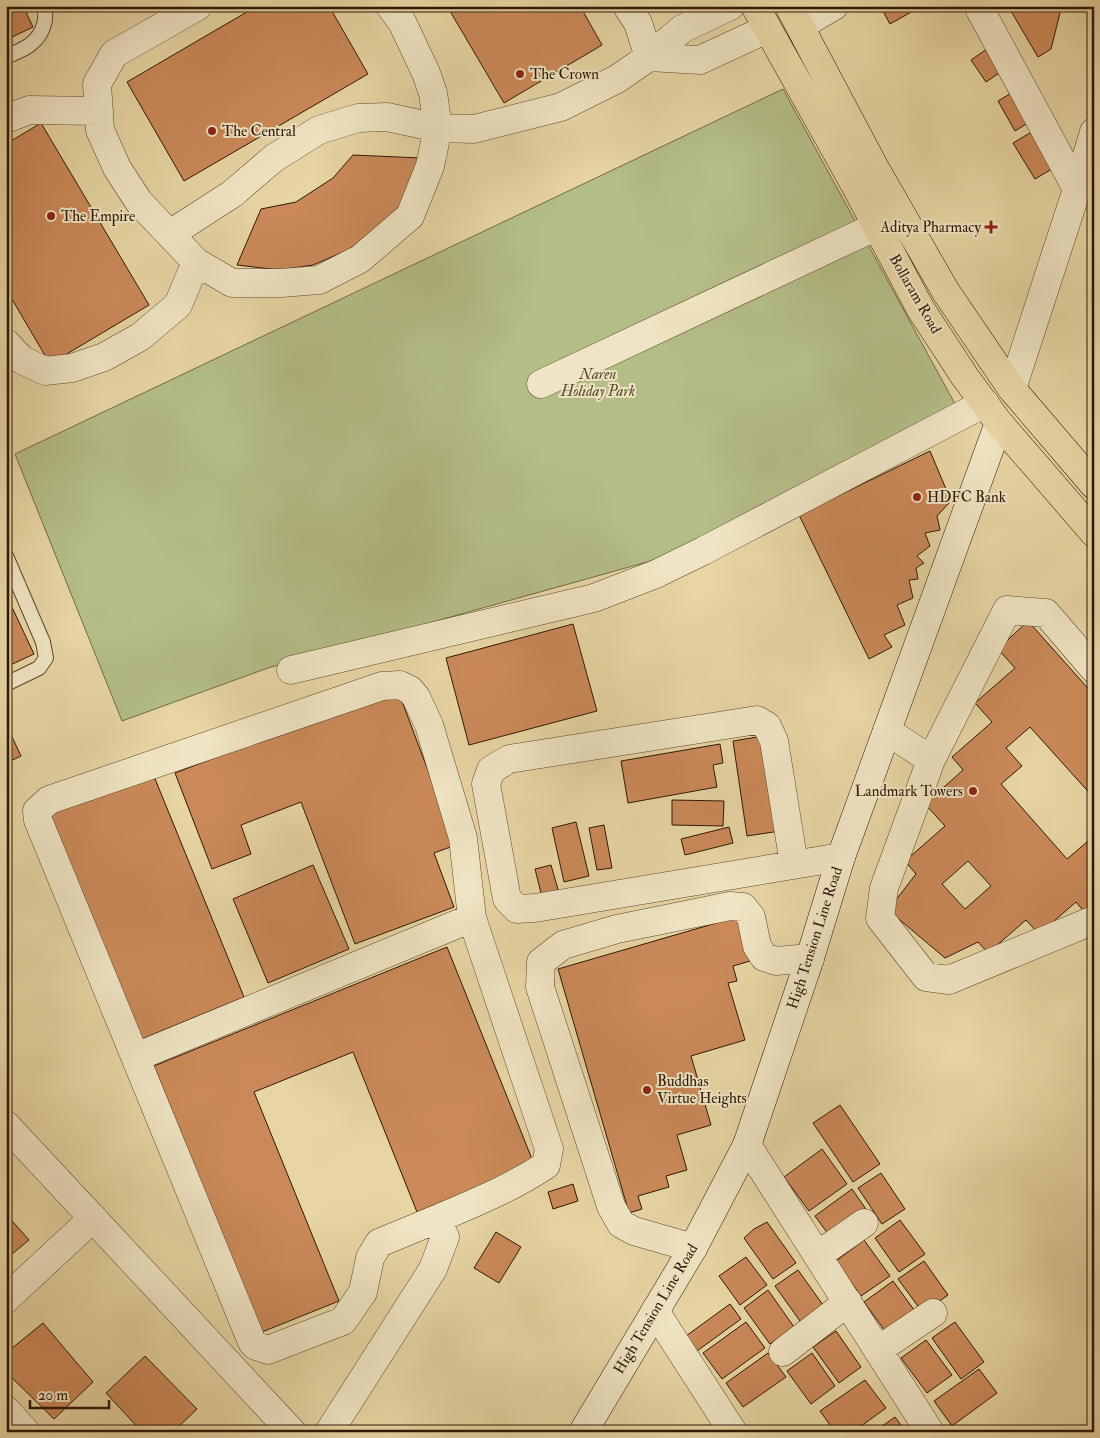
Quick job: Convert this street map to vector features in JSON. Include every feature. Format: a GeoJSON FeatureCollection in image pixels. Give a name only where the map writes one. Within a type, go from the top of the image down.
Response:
{"type":"FeatureCollection","features":[{"type":"Feature","properties":{"kind":"main road","name":"Bollaram Road"},"geometry":{"type":"LineString","coordinates":[[794,16],[876,170],[946,292],[1012,389],[1094,485]]}},
{"type":"Feature","properties":{"kind":"main road","name":"Bollaram Road"},"geometry":{"type":"LineString","coordinates":[[762,17],[920,308],[965,377],[992,413],[1094,532]]}},
{"type":"Feature","properties":{"kind":"street"},"geometry":{"type":"LineString","coordinates":[[198,6],[114,54],[97,84],[100,130],[117,168],[139,202],[196,262],[232,284],[319,280],[360,259],[410,216],[430,166],[438,128],[433,93],[426,73],[402,22],[390,6]]}},
{"type":"Feature","properties":{"kind":"street"},"geometry":{"type":"LineString","coordinates":[[627,6],[638,23],[649,57]]}},
{"type":"Feature","properties":{"kind":"street"},"geometry":{"type":"LineString","coordinates":[[170,234],[232,194],[274,158],[319,130],[358,118],[387,117],[438,128],[474,129],[561,107],[617,79],[649,57],[682,29],[730,6]]}},
{"type":"Feature","properties":{"kind":"street"},"geometry":{"type":"LineString","coordinates":[[794,16],[834,6]]}},
{"type":"Feature","properties":{"kind":"street"},"geometry":{"type":"LineString","coordinates":[[978,6],[1077,189]]}},
{"type":"Feature","properties":{"kind":"street"},"geometry":{"type":"LineString","coordinates":[[649,57],[700,60],[762,17]]}},
{"type":"Feature","properties":{"kind":"street"},"geometry":{"type":"LineString","coordinates":[[6,119],[29,110],[99,111]]}},
{"type":"Feature","properties":{"kind":"street"},"geometry":{"type":"LineString","coordinates":[[1012,389],[1094,132]]}},
{"type":"Feature","properties":{"kind":"street"},"geometry":{"type":"LineString","coordinates":[[541,384],[876,226]]}},
{"type":"Feature","properties":{"kind":"street"},"geometry":{"type":"LineString","coordinates":[[6,343],[22,360],[45,372],[72,368],[104,357],[140,337],[178,305],[196,262]]}},
{"type":"Feature","properties":{"kind":"street"},"geometry":{"type":"LineString","coordinates":[[291,670],[594,598],[656,574],[992,413]]}},
{"type":"Feature","properties":{"kind":"street","name":"High Tension Line Road"},"geometry":{"type":"LineString","coordinates":[[584,1432],[693,1248],[748,1145],[810,958],[841,857],[887,731],[992,413]]}},
{"type":"Feature","properties":{"kind":"street"},"geometry":{"type":"LineString","coordinates":[[1094,669],[1046,613],[1007,610],[931,760],[884,888],[880,918],[926,977],[949,980],[1094,920]]}},
{"type":"Feature","properties":{"kind":"street"},"geometry":{"type":"LineString","coordinates":[[400,685],[410,690],[416,697],[429,725],[463,838],[472,918],[549,1149],[546,1165],[495,1194],[379,1243],[370,1258],[363,1292],[343,1321],[268,1350],[256,1346],[252,1342],[38,820],[37,811],[50,800],[382,686],[400,685]]}},
{"type":"Feature","properties":{"kind":"street"},"geometry":{"type":"LineString","coordinates":[[794,864],[774,741],[767,726],[757,720],[509,759],[491,770],[486,784],[507,898],[517,909],[535,908],[841,857]]}},
{"type":"Feature","properties":{"kind":"street"},"geometry":{"type":"LineString","coordinates":[[887,731],[931,760]]}},
{"type":"Feature","properties":{"kind":"street"},"geometry":{"type":"LineString","coordinates":[[693,1248],[634,1231],[621,1224],[611,1206],[540,987],[541,962],[563,945],[617,929],[730,906],[744,907],[751,917],[757,946],[764,957],[776,961],[810,958]]}},
{"type":"Feature","properties":{"kind":"street"},"geometry":{"type":"LineString","coordinates":[[136,1057],[472,918]]}},
{"type":"Feature","properties":{"kind":"street"},"geometry":{"type":"LineString","coordinates":[[6,1125],[292,1432]]}},
{"type":"Feature","properties":{"kind":"street"},"geometry":{"type":"LineString","coordinates":[[748,1145],[930,1432]]}},
{"type":"Feature","properties":{"kind":"street"},"geometry":{"type":"LineString","coordinates":[[6,1299],[93,1218]]}},
{"type":"Feature","properties":{"kind":"street"},"geometry":{"type":"LineString","coordinates":[[329,1432],[433,1269],[444,1236],[437,1219]]}},
{"type":"Feature","properties":{"kind":"street"},"geometry":{"type":"LineString","coordinates":[[818,1255],[864,1223]]}},
{"type":"Feature","properties":{"kind":"street"},"geometry":{"type":"LineString","coordinates":[[784,1352],[848,1302]]}},
{"type":"Feature","properties":{"kind":"street"},"geometry":{"type":"LineString","coordinates":[[654,1311],[733,1432]]}},
{"type":"Feature","properties":{"kind":"street"},"geometry":{"type":"LineString","coordinates":[[878,1350],[934,1312]]}},
{"type":"Feature","properties":{"kind":"street"},"geometry":{"type":"LineString","coordinates":[[6,1410],[26,1432]]}},
{"type":"Feature","properties":{"kind":"lane"},"geometry":{"type":"LineString","coordinates":[[6,56],[32,44],[44,27],[45,10],[43,6]]}},
{"type":"Feature","properties":{"kind":"lane"},"geometry":{"type":"LineString","coordinates":[[6,556],[43,642],[46,658],[39,668],[6,684]]}},
{"type":"Feature","properties":{"kind":"green space","name":"Naren Holiday Park"},"geometry":{"type":"Polygon","coordinates":[[[783,89],[955,404],[665,557],[268,668],[122,721],[15,454],[783,89]]]}},
{"type":"Feature","properties":{"kind":"building"},"geometry":{"type":"Polygon","coordinates":[[[6,6],[23,6],[33,27],[6,40],[6,6]]]}},
{"type":"Feature","properties":{"kind":"building","name":"The Central"},"geometry":{"type":"Polygon","coordinates":[[[257,6],[329,6],[368,74],[184,181],[127,82],[257,6]]]}},
{"type":"Feature","properties":{"kind":"building","name":"The Crown"},"geometry":{"type":"Polygon","coordinates":[[[447,6],[580,6],[602,45],[504,103],[447,6]]]}},
{"type":"Feature","properties":{"kind":"building"},"geometry":{"type":"Polygon","coordinates":[[[880,6],[922,6],[890,24],[880,6]]]}},
{"type":"Feature","properties":{"kind":"building"},"geometry":{"type":"Polygon","coordinates":[[[1008,6],[1056,6],[1060,13],[1051,49],[1038,57],[1008,6]]]}},
{"type":"Feature","properties":{"kind":"building"},"geometry":{"type":"Polygon","coordinates":[[[987,49],[1002,71],[986,82],[971,60],[987,49]]]}},
{"type":"Feature","properties":{"kind":"building"},"geometry":{"type":"Polygon","coordinates":[[[1013,92],[1031,121],[1015,131],[998,101],[1013,92]]]}},
{"type":"Feature","properties":{"kind":"building","name":"The Empire"},"geometry":{"type":"Polygon","coordinates":[[[41,123],[149,305],[50,364],[6,289],[6,144],[41,123]]]}},
{"type":"Feature","properties":{"kind":"building"},"geometry":{"type":"Polygon","coordinates":[[[1035,130],[1057,166],[1035,179],[1013,143],[1035,130]]]}},
{"type":"Feature","properties":{"kind":"building"},"geometry":{"type":"Polygon","coordinates":[[[353,155],[421,158],[406,198],[381,228],[348,250],[313,265],[279,270],[237,265],[261,209],[296,202],[333,178],[353,155]]]}},
{"type":"Feature","properties":{"kind":"building"},"geometry":{"type":"Polygon","coordinates":[[[930,451],[951,501],[937,516],[940,530],[925,533],[930,546],[917,556],[924,563],[916,568],[918,579],[909,580],[913,598],[897,605],[905,625],[884,635],[892,647],[869,659],[799,515],[930,451]]]}},
{"type":"Feature","properties":{"kind":"building"},"geometry":{"type":"Polygon","coordinates":[[[10,603],[34,654],[6,667],[6,604],[10,603]]]}},
{"type":"Feature","properties":{"kind":"building","name":"Landmark Towers"},"geometry":{"type":"Polygon","coordinates":[[[1028,621],[1094,695],[1094,798],[1030,727],[1006,748],[1022,766],[1001,784],[1067,859],[1094,836],[1094,911],[1088,916],[1076,902],[1039,934],[1026,920],[988,953],[978,942],[945,958],[888,910],[916,874],[905,861],[945,826],[925,804],[963,770],[952,757],[992,722],[975,703],[1015,668],[998,649],[1028,621]],[[968,861],[942,884],[965,909],[991,886],[968,861]]]}},
{"type":"Feature","properties":{"kind":"building"},"geometry":{"type":"Polygon","coordinates":[[[573,624],[597,711],[469,745],[446,658],[573,624]]]}},
{"type":"Feature","properties":{"kind":"building"},"geometry":{"type":"Polygon","coordinates":[[[397,688],[456,845],[434,853],[454,907],[355,944],[301,802],[241,825],[251,854],[212,869],[175,773],[397,688]]]}},
{"type":"Feature","properties":{"kind":"building"},"geometry":{"type":"Polygon","coordinates":[[[6,724],[21,756],[6,763],[6,724]]]}},
{"type":"Feature","properties":{"kind":"building"},"geometry":{"type":"Polygon","coordinates":[[[763,736],[780,831],[747,836],[733,741],[763,736]]]}},
{"type":"Feature","properties":{"kind":"building"},"geometry":{"type":"Polygon","coordinates":[[[720,744],[723,763],[713,765],[717,787],[628,803],[621,761],[720,744]]]}},
{"type":"Feature","properties":{"kind":"building"},"geometry":{"type":"Polygon","coordinates":[[[151,769],[244,997],[137,1041],[44,813],[151,769]]]}},
{"type":"Feature","properties":{"kind":"building"},"geometry":{"type":"Polygon","coordinates":[[[672,800],[724,801],[723,826],[672,825],[672,800]]]}},
{"type":"Feature","properties":{"kind":"building"},"geometry":{"type":"Polygon","coordinates":[[[576,822],[589,876],[564,882],[552,828],[576,822]]]}},
{"type":"Feature","properties":{"kind":"building"},"geometry":{"type":"Polygon","coordinates":[[[604,825],[612,868],[597,870],[589,828],[604,825]]]}},
{"type":"Feature","properties":{"kind":"building"},"geometry":{"type":"Polygon","coordinates":[[[729,827],[733,843],[685,855],[681,839],[729,827]]]}},
{"type":"Feature","properties":{"kind":"building"},"geometry":{"type":"Polygon","coordinates":[[[313,865],[349,949],[268,983],[233,899],[313,865]]]}},
{"type":"Feature","properties":{"kind":"building"},"geometry":{"type":"Polygon","coordinates":[[[551,865],[559,893],[542,897],[535,869],[551,865]]]}},
{"type":"Feature","properties":{"kind":"building","name":"Buddhas Virtue Heights"},"geometry":{"type":"Polygon","coordinates":[[[737,917],[750,961],[733,966],[737,981],[728,983],[745,1040],[691,1056],[711,1125],[677,1135],[687,1170],[666,1176],[669,1187],[638,1196],[642,1209],[629,1213],[558,969],[737,917]]]}},
{"type":"Feature","properties":{"kind":"building"},"geometry":{"type":"Polygon","coordinates":[[[447,947],[534,1164],[417,1212],[353,1052],[254,1092],[339,1301],[262,1332],[154,1066],[447,947]]]}},
{"type":"Feature","properties":{"kind":"building"},"geometry":{"type":"Polygon","coordinates":[[[840,1105],[880,1164],[853,1182],[813,1123],[840,1105]]]}},
{"type":"Feature","properties":{"kind":"building"},"geometry":{"type":"Polygon","coordinates":[[[822,1149],[847,1184],[809,1211],[784,1177],[822,1149]]]}},
{"type":"Feature","properties":{"kind":"building"},"geometry":{"type":"Polygon","coordinates":[[[881,1173],[905,1209],[882,1224],[858,1188],[881,1173]]]}},
{"type":"Feature","properties":{"kind":"building"},"geometry":{"type":"Polygon","coordinates":[[[573,1184],[578,1201],[553,1209],[548,1192],[573,1184]]]}},
{"type":"Feature","properties":{"kind":"building"},"geometry":{"type":"Polygon","coordinates":[[[852,1189],[868,1212],[831,1238],[815,1216],[852,1189]]]}},
{"type":"Feature","properties":{"kind":"building"},"geometry":{"type":"Polygon","coordinates":[[[6,1214],[29,1240],[6,1259],[6,1214]]]}},
{"type":"Feature","properties":{"kind":"building"},"geometry":{"type":"Polygon","coordinates":[[[900,1220],[925,1254],[899,1272],[875,1238],[900,1220]]]}},
{"type":"Feature","properties":{"kind":"building"},"geometry":{"type":"Polygon","coordinates":[[[767,1222],[796,1263],[773,1279],[744,1238],[754,1229],[767,1222]]]}},
{"type":"Feature","properties":{"kind":"building"},"geometry":{"type":"Polygon","coordinates":[[[496,1232],[521,1247],[499,1283],[474,1268],[496,1232]]]}},
{"type":"Feature","properties":{"kind":"building"},"geometry":{"type":"Polygon","coordinates":[[[864,1240],[890,1276],[861,1296],[836,1261],[864,1240]]]}},
{"type":"Feature","properties":{"kind":"building"},"geometry":{"type":"Polygon","coordinates":[[[746,1257],[767,1285],[740,1305],[719,1276],[746,1257]]]}},
{"type":"Feature","properties":{"kind":"building"},"geometry":{"type":"Polygon","coordinates":[[[924,1261],[948,1295],[923,1313],[898,1279],[924,1261]]]}},
{"type":"Feature","properties":{"kind":"building"},"geometry":{"type":"Polygon","coordinates":[[[798,1270],[828,1312],[805,1328],[775,1286],[798,1270]]]}},
{"type":"Feature","properties":{"kind":"building"},"geometry":{"type":"Polygon","coordinates":[[[893,1281],[917,1314],[888,1335],[864,1302],[893,1281]]]}},
{"type":"Feature","properties":{"kind":"building"},"geometry":{"type":"Polygon","coordinates":[[[768,1290],[794,1327],[770,1344],[744,1308],[768,1290]]]}},
{"type":"Feature","properties":{"kind":"building"},"geometry":{"type":"Polygon","coordinates":[[[730,1304],[741,1319],[697,1351],[686,1336],[730,1304]]]}},
{"type":"Feature","properties":{"kind":"building"},"geometry":{"type":"Polygon","coordinates":[[[746,1322],[765,1348],[722,1379],[703,1353],[746,1322]]]}},
{"type":"Feature","properties":{"kind":"building"},"geometry":{"type":"Polygon","coordinates":[[[955,1322],[984,1362],[961,1379],[932,1338],[955,1322]]]}},
{"type":"Feature","properties":{"kind":"building"},"geometry":{"type":"Polygon","coordinates":[[[43,1323],[93,1382],[54,1419],[6,1372],[6,1353],[43,1323]]]}},
{"type":"Feature","properties":{"kind":"building"},"geometry":{"type":"Polygon","coordinates":[[[836,1331],[861,1367],[839,1383],[813,1347],[836,1331]]]}},
{"type":"Feature","properties":{"kind":"building"},"geometry":{"type":"Polygon","coordinates":[[[926,1340],[952,1375],[927,1393],[901,1358],[926,1340]]]}},
{"type":"Feature","properties":{"kind":"building"},"geometry":{"type":"Polygon","coordinates":[[[768,1353],[786,1377],[743,1407],[726,1383],[768,1353]]]}},
{"type":"Feature","properties":{"kind":"building"},"geometry":{"type":"Polygon","coordinates":[[[812,1353],[835,1386],[811,1404],[787,1371],[812,1353]]]}},
{"type":"Feature","properties":{"kind":"building"},"geometry":{"type":"Polygon","coordinates":[[[145,1356],[197,1409],[173,1432],[142,1432],[106,1393],[145,1356]]]}},
{"type":"Feature","properties":{"kind":"building"},"geometry":{"type":"Polygon","coordinates":[[[979,1369],[997,1393],[952,1426],[934,1401],[979,1369]]]}},
{"type":"Feature","properties":{"kind":"building"},"geometry":{"type":"Polygon","coordinates":[[[865,1380],[886,1408],[853,1432],[835,1432],[820,1411],[865,1380]]]}},
{"type":"Feature","properties":{"kind":"building"},"geometry":{"type":"Polygon","coordinates":[[[895,1417],[906,1432],[874,1432],[895,1417]]]}},
{"type":"Feature","properties":{"kind":"place","name":"The Crown"},"geometry":{"type":"Point","coordinates":[520,74]}},
{"type":"Feature","properties":{"kind":"place","name":"The Central"},"geometry":{"type":"Point","coordinates":[212,131]}},
{"type":"Feature","properties":{"kind":"place","name":"The Empire"},"geometry":{"type":"Point","coordinates":[51,216]}},
{"type":"Feature","properties":{"kind":"place","name":"Aditya Pharmacy"},"geometry":{"type":"Point","coordinates":[991,227]}},
{"type":"Feature","properties":{"kind":"place","name":"HDFC Bank"},"geometry":{"type":"Point","coordinates":[917,497]}},
{"type":"Feature","properties":{"kind":"place","name":"Landmark Towers"},"geometry":{"type":"Point","coordinates":[973,791]}},
{"type":"Feature","properties":{"kind":"place","name":"Buddhas Virtue Heights"},"geometry":{"type":"Point","coordinates":[647,1090]}}]}
